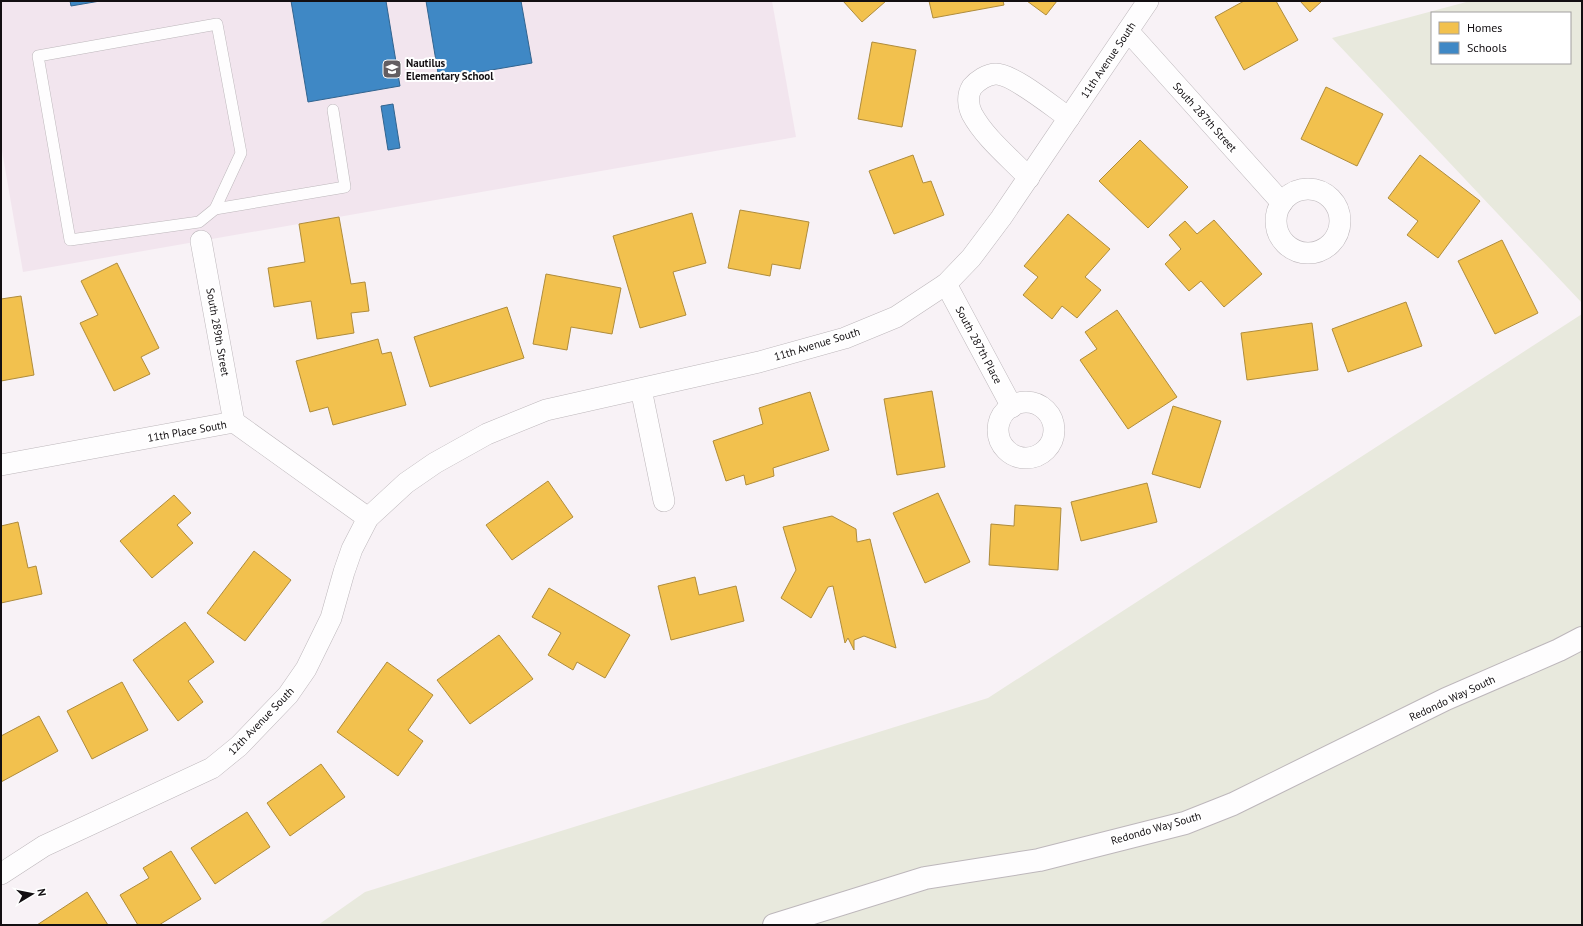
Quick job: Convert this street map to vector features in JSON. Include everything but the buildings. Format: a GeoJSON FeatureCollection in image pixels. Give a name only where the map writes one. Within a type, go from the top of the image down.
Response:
{"type":"FeatureCollection","features":[{"type":"Feature","properties":{"kind":"street","name":"11th Avenue South"},"geometry":{"type":"LineString","coordinates":[[368,518],[406,483],[435,463],[487,434],[546,410],[641,390],[799,352],[846,338],[896,317],[946,284],[971,258],[1029,178],[1148,1]]}},
{"type":"Feature","properties":{"kind":"street","name":"South 287th Street"},"geometry":{"type":"LineString","coordinates":[[1128,30],[1282,203]]}},
{"type":"Feature","properties":{"kind":"street"},"geometry":{"type":"LineString","coordinates":[[1029,178],[980,127],[971,112],[968,98],[972,88],[980,79],[996,74],[1011,78],[1069,118]]}},
{"type":"Feature","properties":{"kind":"street","name":"South 289th Street"},"geometry":{"type":"LineString","coordinates":[[200,231],[234,422]]}},
{"type":"Feature","properties":{"kind":"street","name":"South 287th Place"},"geometry":{"type":"LineString","coordinates":[[946,284],[1012,407]]}},
{"type":"Feature","properties":{"kind":"street"},"geometry":{"type":"LineString","coordinates":[[641,390],[664,501]]}},
{"type":"Feature","properties":{"kind":"street","name":"11th Place South"},"geometry":{"type":"LineString","coordinates":[[1,465],[234,422],[368,518]]}},
{"type":"Feature","properties":{"kind":"street","name":"12th Avenue South"},"geometry":{"type":"LineString","coordinates":[[1,874],[44,846],[212,768],[239,746],[288,695],[306,669],[331,618],[352,550],[368,518]]}},
{"type":"Feature","properties":{"kind":"street","name":"Redondo Way South"},"geometry":{"type":"LineString","coordinates":[[774,925],[925,878],[1039,860],[1185,823],[1233,804],[1446,699],[1559,650],[1582,638]]}},
{"type":"Feature","properties":{"kind":"lane"},"geometry":{"type":"LineString","coordinates":[[217,24],[241,153],[215,209],[200,231],[70,240],[38,56],[217,24]]}},
{"type":"Feature","properties":{"kind":"lane"},"geometry":{"type":"LineString","coordinates":[[215,209],[345,187],[333,110]]}},
{"type":"Feature","properties":{"kind":"shaded area","name":"Nautilus Elementary School"},"geometry":{"type":"Polygon","coordinates":[[[1,1],[772,1],[796,137],[23,272],[1,145],[1,1]]]}},
{"type":"Feature","properties":{"kind":"shaded area"},"geometry":{"type":"Polygon","coordinates":[[[1470,1],[1582,1],[1582,303],[1332,38],[1470,1]]]}},
{"type":"Feature","properties":{"kind":"shaded area"},"geometry":{"type":"Polygon","coordinates":[[[1582,314],[1582,925],[318,925],[365,892],[988,698],[1582,314]]]}},
{"type":"Feature","properties":{"kind":"place","name":"Nautilus Elementary School"},"geometry":{"type":"Point","coordinates":[392,69]}}]}
